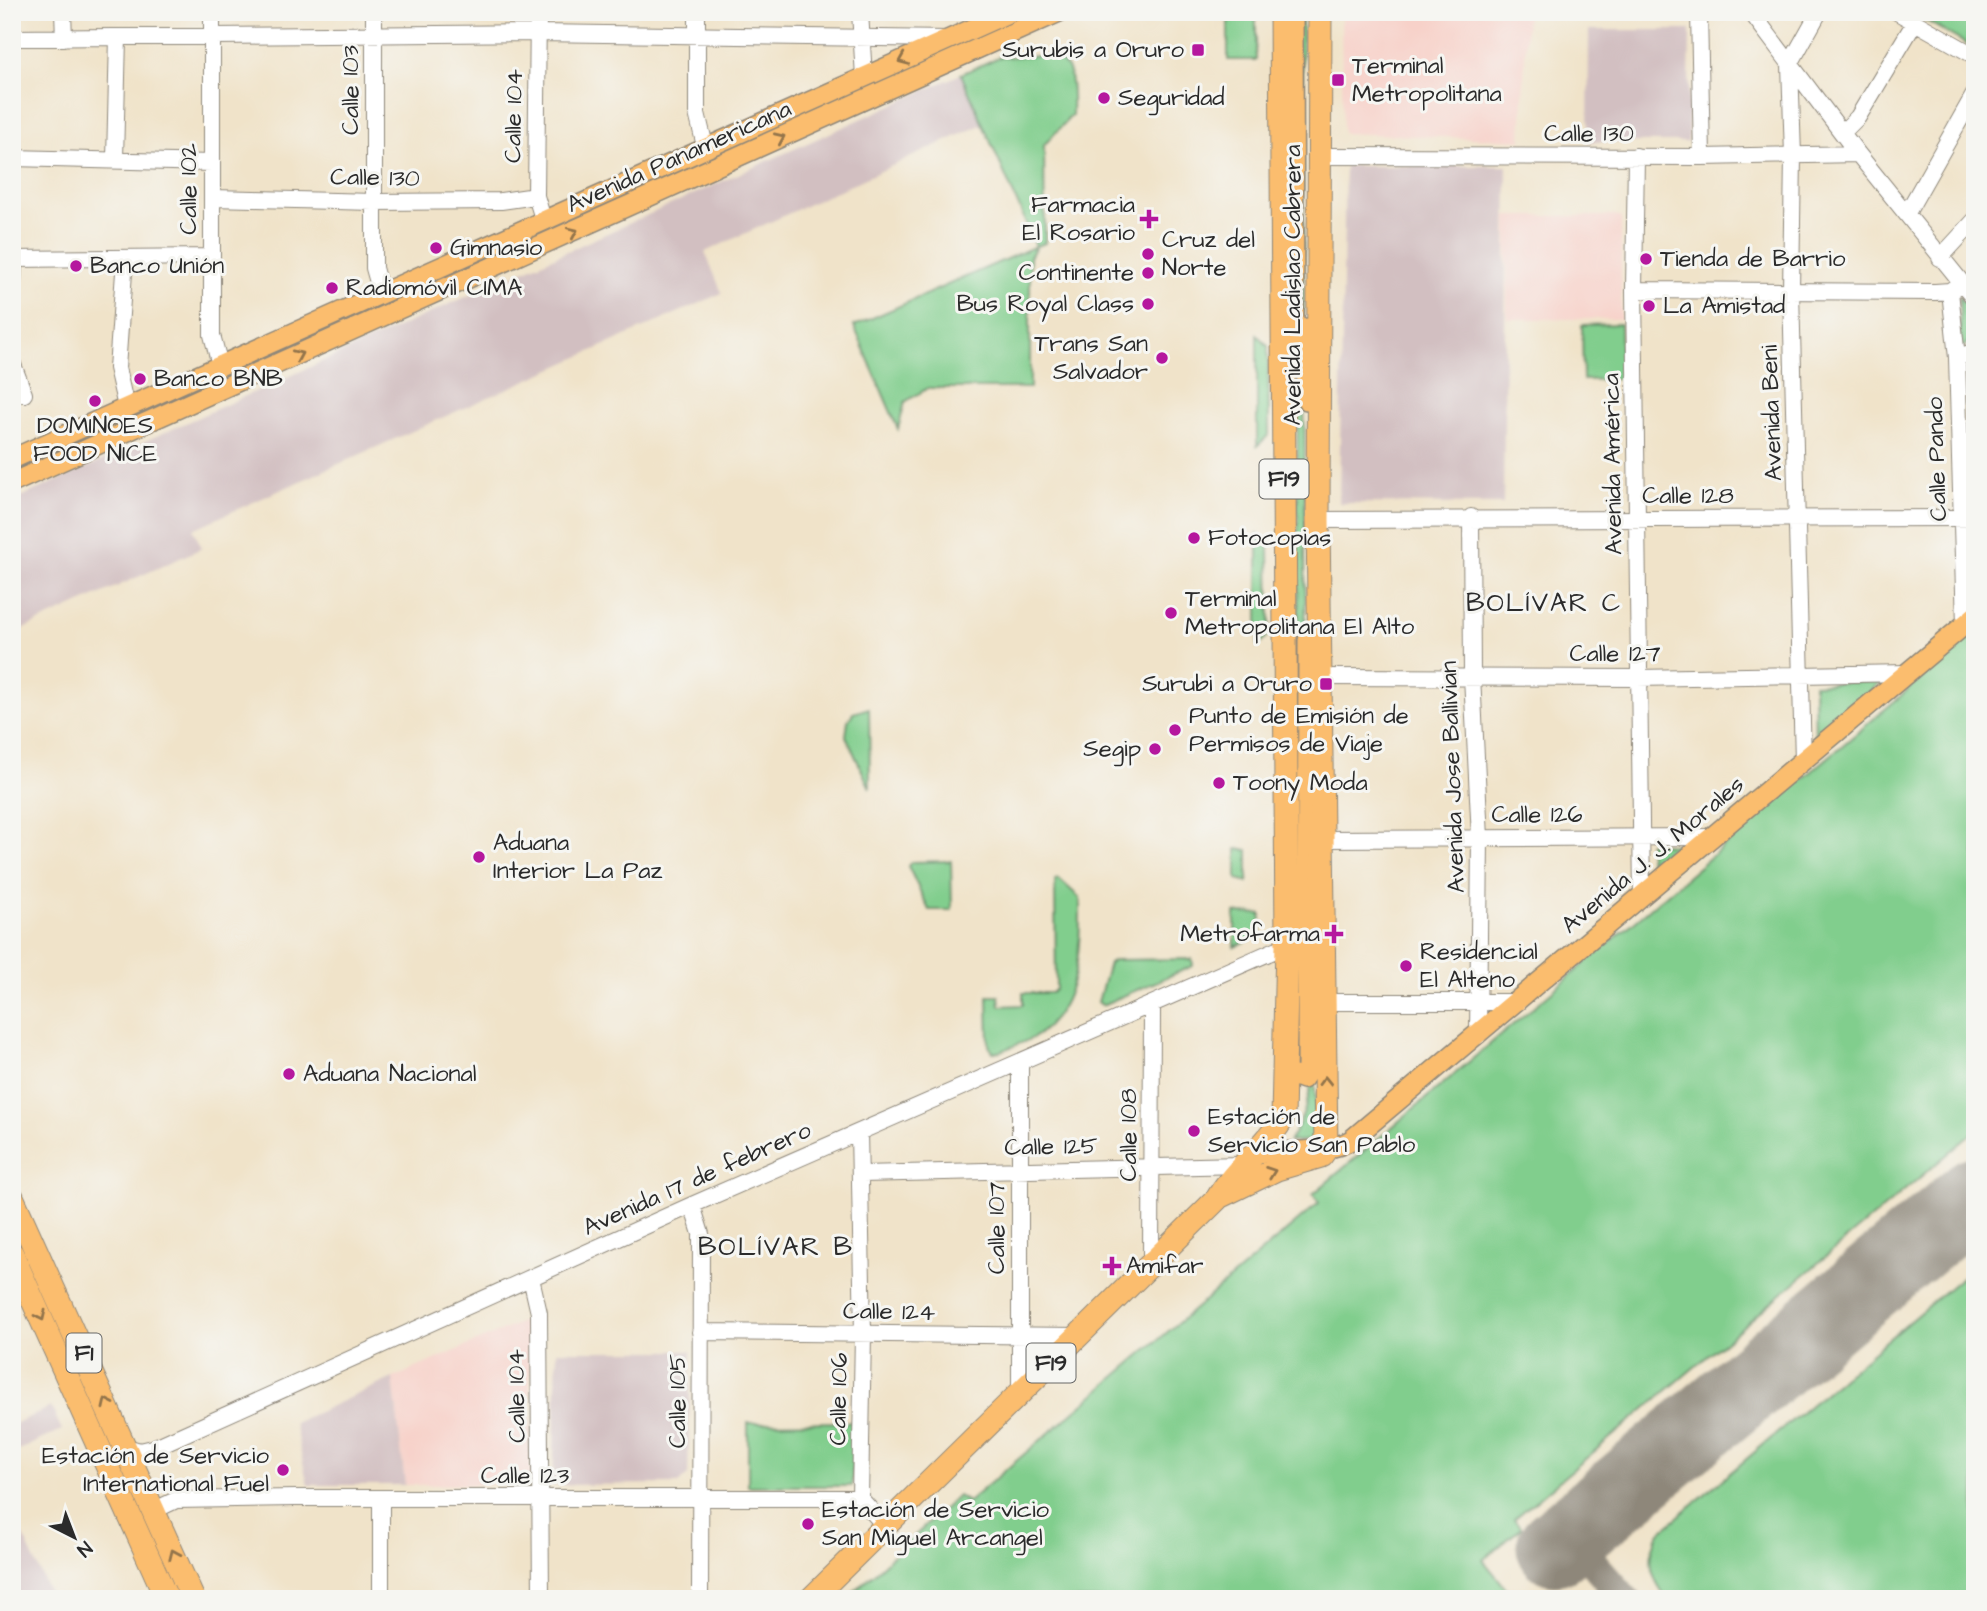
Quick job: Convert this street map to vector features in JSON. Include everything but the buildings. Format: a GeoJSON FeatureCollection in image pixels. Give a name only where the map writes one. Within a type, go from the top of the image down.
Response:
{"type":"FeatureCollection","features":[{"type":"Feature","properties":{"kind":"highway","name":"Avenida Ladislao Cabrera"},"geometry":{"type":"LineString","coordinates":[[811,1599],[1216,1199],[1283,1118],[1287,946],[1281,12]]}},
{"type":"Feature","properties":{"kind":"highway","name":"Avenida Ladislao Cabrera"},"geometry":{"type":"LineString","coordinates":[[1216,1199],[1267,1173],[1321,1156],[1326,1149],[1318,520],[1320,12]]}},
{"type":"Feature","properties":{"kind":"highway"},"geometry":{"type":"LineString","coordinates":[[1321,848],[1309,884],[1323,916]]}},
{"type":"Feature","properties":{"kind":"highway","name":"F1"},"geometry":{"type":"LineString","coordinates":[[12,1197],[193,1599]]}},
{"type":"Feature","properties":{"kind":"highway","name":"F1"},"geometry":{"type":"LineString","coordinates":[[12,1254],[167,1599]]}},
{"type":"Feature","properties":{"kind":"main road","name":"Avenida Panamericana"},"geometry":{"type":"LineString","coordinates":[[12,483],[1059,12]]}},
{"type":"Feature","properties":{"kind":"main road","name":"Avenida Ladislao Cabrera"},"geometry":{"type":"LineString","coordinates":[[1293,12],[1301,1075]]}},
{"type":"Feature","properties":{"kind":"main road","name":"Avenida Ladislao Cabrera"},"geometry":{"type":"LineString","coordinates":[[1283,1118],[1301,1075],[1309,884],[1306,12]]}},
{"type":"Feature","properties":{"kind":"main road","name":"Avenida Panamericana"},"geometry":{"type":"LineString","coordinates":[[12,458],[705,146],[1002,16]]}},
{"type":"Feature","properties":{"kind":"main road"},"geometry":{"type":"LineString","coordinates":[[1002,16],[1003,37]]}},
{"type":"Feature","properties":{"kind":"main road","name":"Avenida J. J. Morales"},"geometry":{"type":"LineString","coordinates":[[1326,1149],[1340,1147],[1351,1140],[1478,1036],[1970,621]]}},
{"type":"Feature","properties":{"kind":"main road"},"geometry":{"type":"LineString","coordinates":[[1246,1160],[1304,1148],[1326,1149]]}},
{"type":"Feature","properties":{"kind":"street"},"geometry":{"type":"LineString","coordinates":[[63,12],[64,38]]}},
{"type":"Feature","properties":{"kind":"street","name":"Calle 102"},"geometry":{"type":"LineString","coordinates":[[212,12],[212,335],[220,365]]}},
{"type":"Feature","properties":{"kind":"street","name":"Calle 103"},"geometry":{"type":"LineString","coordinates":[[374,12],[374,268],[381,293]]}},
{"type":"Feature","properties":{"kind":"street","name":"Calle 104"},"geometry":{"type":"LineString","coordinates":[[538,12],[536,196],[543,219]]}},
{"type":"Feature","properties":{"kind":"street"},"geometry":{"type":"LineString","coordinates":[[697,12],[697,113],[705,146]]}},
{"type":"Feature","properties":{"kind":"street"},"geometry":{"type":"LineString","coordinates":[[860,12],[864,77]]}},
{"type":"Feature","properties":{"kind":"street"},"geometry":{"type":"LineString","coordinates":[[1699,12],[1702,157]]}},
{"type":"Feature","properties":{"kind":"street"},"geometry":{"type":"LineString","coordinates":[[1751,12],[1858,154],[1907,213],[1940,258],[1955,287],[1975,299]]}},
{"type":"Feature","properties":{"kind":"street"},"geometry":{"type":"LineString","coordinates":[[1790,64],[1819,12]]}},
{"type":"Feature","properties":{"kind":"street"},"geometry":{"type":"LineString","coordinates":[[1897,12],[1975,56]]}},
{"type":"Feature","properties":{"kind":"street"},"geometry":{"type":"LineString","coordinates":[[1843,132],[1858,117],[1915,22]]}},
{"type":"Feature","properties":{"kind":"street"},"geometry":{"type":"LineString","coordinates":[[12,38],[374,33],[697,33],[951,39]]}},
{"type":"Feature","properties":{"kind":"street"},"geometry":{"type":"LineString","coordinates":[[115,159],[118,37]]}},
{"type":"Feature","properties":{"kind":"street","name":"Avenida Beni"},"geometry":{"type":"LineString","coordinates":[[1790,64],[1793,156],[1791,291],[1803,761]]}},
{"type":"Feature","properties":{"kind":"street"},"geometry":{"type":"LineString","coordinates":[[1907,213],[1975,93]]}},
{"type":"Feature","properties":{"kind":"street","name":"Calle 130"},"geometry":{"type":"LineString","coordinates":[[1320,156],[1702,157],[1858,154]]}},
{"type":"Feature","properties":{"kind":"street","name":"Avenida América"},"geometry":{"type":"LineString","coordinates":[[1636,156],[1634,290],[1637,678],[1642,897]]}},
{"type":"Feature","properties":{"kind":"street"},"geometry":{"type":"LineString","coordinates":[[12,158],[212,163]]}},
{"type":"Feature","properties":{"kind":"street","name":"Calle 130"},"geometry":{"type":"LineString","coordinates":[[212,198],[374,202],[501,201],[536,196]]}},
{"type":"Feature","properties":{"kind":"street"},"geometry":{"type":"LineString","coordinates":[[1940,258],[1975,219]]}},
{"type":"Feature","properties":{"kind":"street"},"geometry":{"type":"LineString","coordinates":[[12,308],[13,259],[212,257]]}},
{"type":"Feature","properties":{"kind":"street"},"geometry":{"type":"LineString","coordinates":[[125,259],[117,368],[126,407]]}},
{"type":"Feature","properties":{"kind":"street"},"geometry":{"type":"LineString","coordinates":[[1634,290],[1791,291],[1955,287]]}},
{"type":"Feature","properties":{"kind":"street","name":"Calle Pando"},"geometry":{"type":"LineString","coordinates":[[1955,287],[1968,518],[1970,621]]}},
{"type":"Feature","properties":{"kind":"street"},"geometry":{"type":"LineString","coordinates":[[1957,358],[1975,351]]}},
{"type":"Feature","properties":{"kind":"street"},"geometry":{"type":"LineString","coordinates":[[12,362],[24,394]]}},
{"type":"Feature","properties":{"kind":"street","name":"Calle 128"},"geometry":{"type":"LineString","coordinates":[[1318,520],[1471,517],[1968,518]]}},
{"type":"Feature","properties":{"kind":"street","name":"Avenida Jose Ballivian"},"geometry":{"type":"LineString","coordinates":[[1471,517],[1472,676],[1480,838],[1478,1036]]}},
{"type":"Feature","properties":{"kind":"street","name":"Calle 127"},"geometry":{"type":"LineString","coordinates":[[1321,677],[1637,678],[1908,673]]}},
{"type":"Feature","properties":{"kind":"street","name":"Calle 126"},"geometry":{"type":"LineString","coordinates":[[1321,848],[1480,838],[1711,837]]}},
{"type":"Feature","properties":{"kind":"street","name":"Avenida 17 de febrero"},"geometry":{"type":"LineString","coordinates":[[126,1447],[140,1451],[153,1448],[692,1205],[1287,946]]}},
{"type":"Feature","properties":{"kind":"street"},"geometry":{"type":"LineString","coordinates":[[1324,1002],[1518,1002]]}},
{"type":"Feature","properties":{"kind":"street","name":"Calle 108"},"geometry":{"type":"LineString","coordinates":[[1151,1264],[1152,1006]]}},
{"type":"Feature","properties":{"kind":"street","name":"Calle 107"},"geometry":{"type":"LineString","coordinates":[[1020,1063],[1020,1393]]}},
{"type":"Feature","properties":{"kind":"street","name":"Calle 106"},"geometry":{"type":"LineString","coordinates":[[859,1132],[862,1174],[863,1334],[859,1498]]}},
{"type":"Feature","properties":{"kind":"street","name":"Calle 125"},"geometry":{"type":"LineString","coordinates":[[862,1174],[1151,1168],[1246,1160]]}},
{"type":"Feature","properties":{"kind":"street","name":"Calle 105"},"geometry":{"type":"LineString","coordinates":[[692,1205],[701,1234],[700,1599]]}},
{"type":"Feature","properties":{"kind":"street","name":"Calle 104"},"geometry":{"type":"LineString","coordinates":[[531,1278],[539,1313],[541,1599]]}},
{"type":"Feature","properties":{"kind":"street","name":"Calle 124"},"geometry":{"type":"LineString","coordinates":[[701,1332],[1077,1336]]}},
{"type":"Feature","properties":{"kind":"street"},"geometry":{"type":"LineString","coordinates":[[859,1498],[885,1526]]}},
{"type":"Feature","properties":{"kind":"street","name":"Calle 123"},"geometry":{"type":"LineString","coordinates":[[155,1510],[176,1500],[859,1498]]}},
{"type":"Feature","properties":{"kind":"street"},"geometry":{"type":"LineString","coordinates":[[381,1499],[381,1599]]}},
{"type":"Feature","properties":{"kind":"shaded area"},"geometry":{"type":"Polygon","coordinates":[[[1341,12],[1527,12],[1521,140],[1343,133],[1341,12]]]}},
{"type":"Feature","properties":{"kind":"shaded area"},"geometry":{"type":"Polygon","coordinates":[[[1589,30],[1690,30],[1688,142],[1588,142],[1589,30]]]}},
{"type":"Feature","properties":{"kind":"shaded area"},"geometry":{"type":"Polygon","coordinates":[[[961,74],[983,124],[705,252],[722,293],[193,529],[202,548],[12,634],[12,501],[961,74]]]}},
{"type":"Feature","properties":{"kind":"shaded area"},"geometry":{"type":"Polygon","coordinates":[[[1345,166],[1507,166],[1503,504],[1339,503],[1345,166]]]}},
{"type":"Feature","properties":{"kind":"shaded area"},"geometry":{"type":"Polygon","coordinates":[[[1507,216],[1621,216],[1621,319],[1507,319],[1507,216]]]}},
{"type":"Feature","properties":{"kind":"shaded area"},"geometry":{"type":"Polygon","coordinates":[[[529,1319],[531,1484],[405,1485],[393,1378],[529,1319]]]}},
{"type":"Feature","properties":{"kind":"shaded area"},"geometry":{"type":"Polygon","coordinates":[[[557,1351],[691,1351],[688,1475],[678,1484],[553,1485],[557,1351]]]}},
{"type":"Feature","properties":{"kind":"shaded area"},"geometry":{"type":"Polygon","coordinates":[[[393,1378],[405,1485],[308,1485],[294,1423],[393,1378]]]}},
{"type":"Feature","properties":{"kind":"shaded area"},"geometry":{"type":"Polygon","coordinates":[[[51,1407],[62,1430],[12,1453],[12,1425],[51,1407]]]}},
{"type":"Feature","properties":{"kind":"shaded area"},"geometry":{"type":"Polygon","coordinates":[[[12,1511],[49,1592],[33,1599],[12,1599],[12,1511]]]}},
{"type":"Feature","properties":{"kind":"green space"},"geometry":{"type":"Polygon","coordinates":[[[1026,12],[1041,12],[12,477],[12,469],[1026,12]]]}},
{"type":"Feature","properties":{"kind":"green space"},"geometry":{"type":"Polygon","coordinates":[[[1228,12],[1256,12],[1256,60],[1228,60],[1228,12]]]}},
{"type":"Feature","properties":{"kind":"green space"},"geometry":{"type":"Polygon","coordinates":[[[1295,12],[1302,12],[1306,695],[1299,695],[1295,12]]]}},
{"type":"Feature","properties":{"kind":"green space"},"geometry":{"type":"Polygon","coordinates":[[[1911,12],[1975,12],[1975,49],[1911,12]]]}},
{"type":"Feature","properties":{"kind":"green space"},"geometry":{"type":"Polygon","coordinates":[[[999,57],[1049,57],[1066,66],[1070,77],[1072,115],[1044,145],[1045,243],[1036,246],[961,74],[999,57]]]}},
{"type":"Feature","properties":{"kind":"green space"},"geometry":{"type":"Polygon","coordinates":[[[1036,246],[1030,257],[1030,388],[928,388],[905,402],[898,429],[854,326],[1036,246]]]}},
{"type":"Feature","properties":{"kind":"green space"},"geometry":{"type":"Polygon","coordinates":[[[1959,297],[1975,313],[1975,336],[1961,349],[1959,297]]]}},
{"type":"Feature","properties":{"kind":"green space"},"geometry":{"type":"Polygon","coordinates":[[[1620,324],[1621,379],[1583,380],[1582,325],[1620,324]]]}},
{"type":"Feature","properties":{"kind":"green space"},"geometry":{"type":"Polygon","coordinates":[[[1257,335],[1268,346],[1269,435],[1257,446],[1257,335]]]}},
{"type":"Feature","properties":{"kind":"green space"},"geometry":{"type":"Polygon","coordinates":[[[1258,535],[1269,546],[1270,633],[1258,646],[1258,535]]]}},
{"type":"Feature","properties":{"kind":"green space"},"geometry":{"type":"Polygon","coordinates":[[[1975,633],[1975,1131],[1514,1519],[1521,1528],[1483,1560],[1515,1599],[846,1599],[958,1496],[968,1502],[1319,1203],[1313,1194],[1975,633]]]}},
{"type":"Feature","properties":{"kind":"green space"},"geometry":{"type":"Polygon","coordinates":[[[1882,681],[1815,739],[1814,684],[1882,681]]]}},
{"type":"Feature","properties":{"kind":"green space"},"geometry":{"type":"Polygon","coordinates":[[[869,708],[870,788],[846,736],[848,721],[853,713],[869,708]]]}},
{"type":"Feature","properties":{"kind":"green space"},"geometry":{"type":"Polygon","coordinates":[[[1649,843],[1687,846],[1650,878],[1649,843]]]}},
{"type":"Feature","properties":{"kind":"green space"},"geometry":{"type":"Polygon","coordinates":[[[1237,849],[1248,850],[1248,882],[1237,879],[1237,849]]]}},
{"type":"Feature","properties":{"kind":"green space"},"geometry":{"type":"Polygon","coordinates":[[[951,861],[952,910],[929,910],[908,866],[911,862],[951,861]]]}},
{"type":"Feature","properties":{"kind":"green space"},"geometry":{"type":"Polygon","coordinates":[[[1059,879],[1080,898],[1078,953],[1070,989],[1053,1021],[1039,1034],[999,1052],[993,1052],[989,1046],[988,996],[999,996],[1000,1006],[1023,1005],[1023,993],[1052,993],[1056,989],[1055,880],[1059,879]]]}},
{"type":"Feature","properties":{"kind":"green space"},"geometry":{"type":"Polygon","coordinates":[[[1235,913],[1261,914],[1261,934],[1235,947],[1235,913]]]}},
{"type":"Feature","properties":{"kind":"green space"},"geometry":{"type":"Polygon","coordinates":[[[1192,959],[1193,966],[1102,1005],[1098,1002],[1109,963],[1114,960],[1192,959]]]}},
{"type":"Feature","properties":{"kind":"green space"},"geometry":{"type":"Polygon","coordinates":[[[1313,1067],[1318,1128],[1314,1140],[1289,1142],[1306,1106],[1313,1067]]]}},
{"type":"Feature","properties":{"kind":"green space"},"geometry":{"type":"Polygon","coordinates":[[[1975,1266],[1975,1599],[1668,1599],[1657,1583],[1652,1567],[1651,1558],[1660,1532],[1975,1266]]]}},
{"type":"Feature","properties":{"kind":"green space"},"geometry":{"type":"Polygon","coordinates":[[[853,1422],[852,1486],[748,1486],[748,1423],[853,1422]]]}},
{"type":"Feature","properties":{"kind":"taxiway"},"geometry":{"type":"LineString","coordinates":[[1569,1536],[1625,1599]]}},
{"type":"Feature","properties":{"kind":"runway"},"geometry":{"type":"LineString","coordinates":[[1555,1547],[1975,1195]]}},
{"type":"Feature","properties":{"kind":"place","name":"Surubis a Oruro"},"geometry":{"type":"Point","coordinates":[1198,50]}},
{"type":"Feature","properties":{"kind":"place","name":"Terminal Metropolitana"},"geometry":{"type":"Point","coordinates":[1338,80]}},
{"type":"Feature","properties":{"kind":"place","name":"Seguridad"},"geometry":{"type":"Point","coordinates":[1104,98]}},
{"type":"Feature","properties":{"kind":"place","name":"Farmacia El Rosario"},"geometry":{"type":"Point","coordinates":[1149,219]}},
{"type":"Feature","properties":{"kind":"place","name":"Gimnasio"},"geometry":{"type":"Point","coordinates":[436,248]}},
{"type":"Feature","properties":{"kind":"place","name":"Cruz del Norte"},"geometry":{"type":"Point","coordinates":[1148,254]}},
{"type":"Feature","properties":{"kind":"place","name":"Tienda de Barrio"},"geometry":{"type":"Point","coordinates":[1646,259]}},
{"type":"Feature","properties":{"kind":"place","name":"Banco Unión"},"geometry":{"type":"Point","coordinates":[76,266]}},
{"type":"Feature","properties":{"kind":"place","name":"Continente"},"geometry":{"type":"Point","coordinates":[1148,273]}},
{"type":"Feature","properties":{"kind":"place","name":"Radiomóvil CIMA"},"geometry":{"type":"Point","coordinates":[332,288]}},
{"type":"Feature","properties":{"kind":"place","name":"Bus Royal Class"},"geometry":{"type":"Point","coordinates":[1148,304]}},
{"type":"Feature","properties":{"kind":"place","name":"La Amistad"},"geometry":{"type":"Point","coordinates":[1649,306]}},
{"type":"Feature","properties":{"kind":"place","name":"Trans San Salvador"},"geometry":{"type":"Point","coordinates":[1162,358]}},
{"type":"Feature","properties":{"kind":"place","name":"Banco BNB"},"geometry":{"type":"Point","coordinates":[140,379]}},
{"type":"Feature","properties":{"kind":"place","name":"DOMINOES FOOD NICE"},"geometry":{"type":"Point","coordinates":[95,401]}},
{"type":"Feature","properties":{"kind":"place","name":"Fotocopias"},"geometry":{"type":"Point","coordinates":[1194,538]}},
{"type":"Feature","properties":{"kind":"place","name":"Terminal Metropolitana El Alto"},"geometry":{"type":"Point","coordinates":[1171,613]}},
{"type":"Feature","properties":{"kind":"place","name":"Surubi a Oruro"},"geometry":{"type":"Point","coordinates":[1326,684]}},
{"type":"Feature","properties":{"kind":"place","name":"Punto de Emisión de Permisos de Viaje"},"geometry":{"type":"Point","coordinates":[1175,730]}},
{"type":"Feature","properties":{"kind":"place","name":"Segip"},"geometry":{"type":"Point","coordinates":[1155,749]}},
{"type":"Feature","properties":{"kind":"place","name":"Toony Moda"},"geometry":{"type":"Point","coordinates":[1219,783]}},
{"type":"Feature","properties":{"kind":"place","name":"Aduana Interior La Paz"},"geometry":{"type":"Point","coordinates":[479,857]}},
{"type":"Feature","properties":{"kind":"place","name":"Metrofarma"},"geometry":{"type":"Point","coordinates":[1334,934]}},
{"type":"Feature","properties":{"kind":"place","name":"Residencial El Alteno"},"geometry":{"type":"Point","coordinates":[1406,966]}},
{"type":"Feature","properties":{"kind":"place","name":"Aduana Nacional"},"geometry":{"type":"Point","coordinates":[289,1074]}},
{"type":"Feature","properties":{"kind":"place","name":"Estación de Servicio San Pablo"},"geometry":{"type":"Point","coordinates":[1194,1131]}},
{"type":"Feature","properties":{"kind":"place","name":"Amifar"},"geometry":{"type":"Point","coordinates":[1112,1266]}},
{"type":"Feature","properties":{"kind":"place","name":"Estación de Servicio International Fuel"},"geometry":{"type":"Point","coordinates":[283,1470]}},
{"type":"Feature","properties":{"kind":"place","name":"Estación de Servicio San Miguel Arcangel"},"geometry":{"type":"Point","coordinates":[808,1524]}},
{"type":"Feature","properties":{"kind":"district","name":"BOLÍVAR C"},"geometry":{"type":"Point","coordinates":[1544,603]}},
{"type":"Feature","properties":{"kind":"district","name":"BOLÍVAR B"},"geometry":{"type":"Point","coordinates":[776,1247]}}]}
